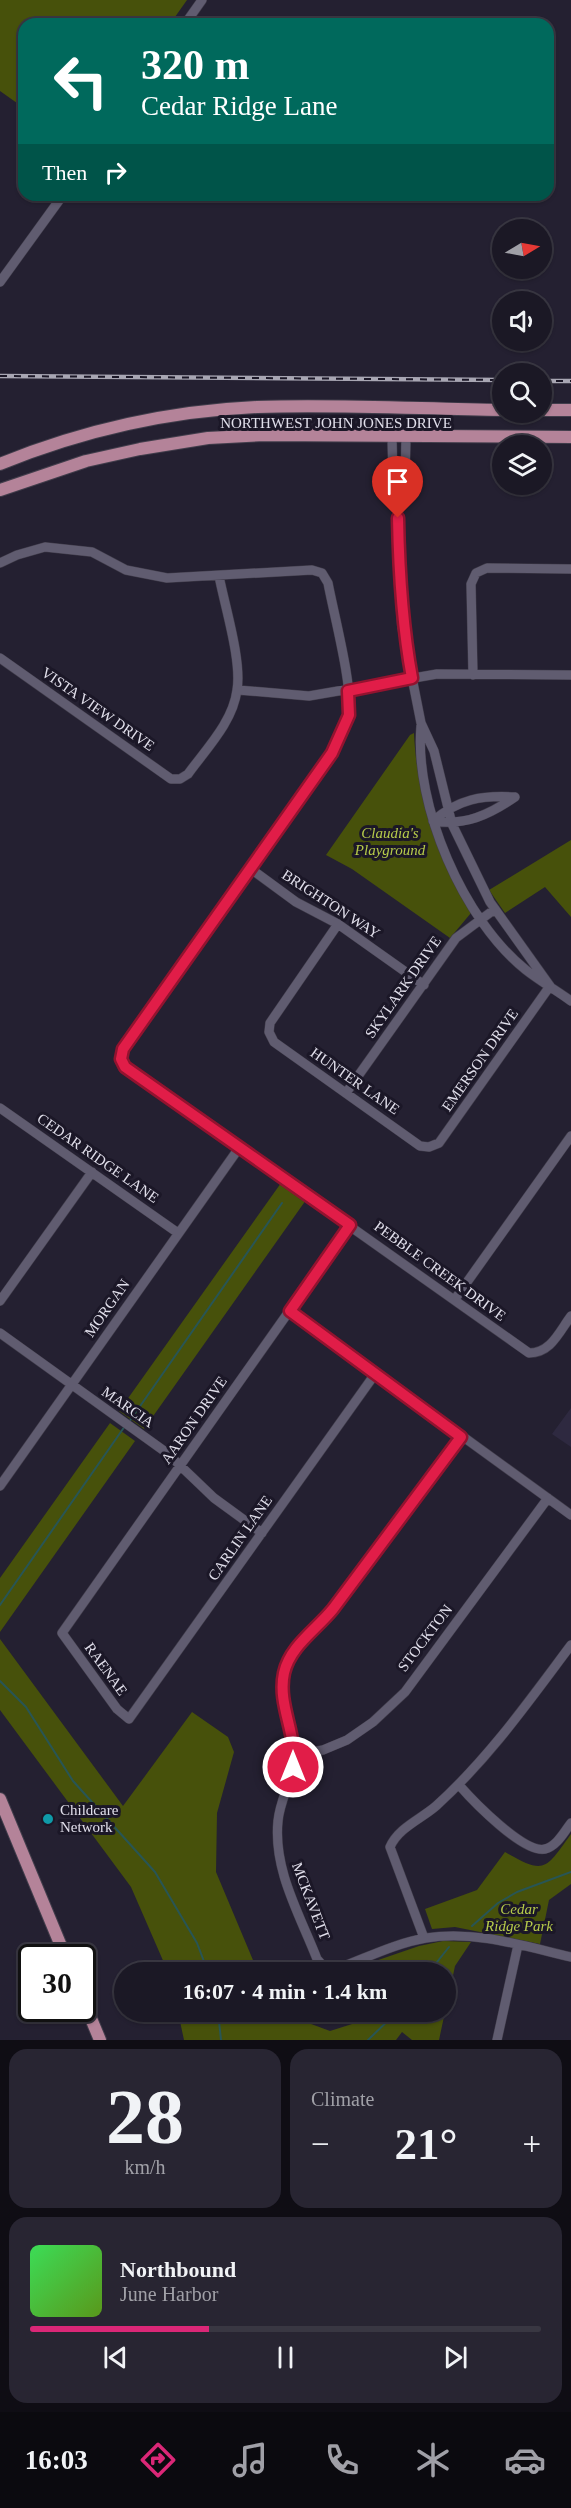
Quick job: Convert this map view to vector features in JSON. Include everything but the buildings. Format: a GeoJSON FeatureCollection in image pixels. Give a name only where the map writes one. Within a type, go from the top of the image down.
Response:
{"type":"FeatureCollection","features":[{"type":"Feature","properties":{"kind":"main road","name":"NORTHWEST JOHN JONES DRIVE"},"geometry":{"type":"LineString","coordinates":[[0,464],[76,437],[133,423],[202,412],[257,407],[492,410]]}},
{"type":"Feature","properties":{"kind":"main road"},"geometry":{"type":"LineString","coordinates":[[552,410],[571,410]]}},
{"type":"Feature","properties":{"kind":"main road","name":"NORTHWEST JOHN JONES DRIVE"},"geometry":{"type":"LineString","coordinates":[[0,490],[86,461],[207,438],[264,435],[571,437]]}},
{"type":"Feature","properties":{"kind":"main road"},"geometry":{"type":"LineString","coordinates":[[0,1801],[60,1944]]}},
{"type":"Feature","properties":{"kind":"main road"},"geometry":{"type":"LineString","coordinates":[[92,2022],[100,2040]]}},
{"type":"Feature","properties":{"kind":"street"},"geometry":{"type":"LineString","coordinates":[[189,18],[202,0]]}},
{"type":"Feature","properties":{"kind":"street"},"geometry":{"type":"LineString","coordinates":[[0,282],[59,201]]}},
{"type":"Feature","properties":{"kind":"street"},"geometry":{"type":"LineString","coordinates":[[392,437],[393,482],[398,495],[402,627],[421,723],[434,751],[452,824],[470,865],[495,909],[550,986]]}},
{"type":"Feature","properties":{"kind":"street"},"geometry":{"type":"LineString","coordinates":[[398,495],[405,481],[406,437]]}},
{"type":"Feature","properties":{"kind":"street"},"geometry":{"type":"LineString","coordinates":[[0,563],[17,555],[45,548],[69,548],[92,552],[126,570],[167,578],[312,570],[322,573],[328,583],[348,691],[349,715],[332,753],[251,868]]}},
{"type":"Feature","properties":{"kind":"street"},"geometry":{"type":"LineString","coordinates":[[473,675],[471,584],[476,573],[487,568],[571,569]]}},
{"type":"Feature","properties":{"kind":"street"},"geometry":{"type":"LineString","coordinates":[[219,576],[237,664],[238,690],[309,696],[437,674],[571,675]]}},
{"type":"Feature","properties":{"kind":"street","name":"VISTA VIEW DRIVE"},"geometry":{"type":"LineString","coordinates":[[0,658],[171,779],[180,779],[188,774],[226,720],[238,690]]}},
{"type":"Feature","properties":{"kind":"street"},"geometry":{"type":"LineString","coordinates":[[421,723],[418,754],[423,786],[433,821],[454,873],[481,918],[516,961],[571,1001]]}},
{"type":"Feature","properties":{"kind":"street"},"geometry":{"type":"LineString","coordinates":[[487,795],[515,797],[492,813],[452,824],[433,821],[448,808],[487,795]]}},
{"type":"Feature","properties":{"kind":"street","name":"BRIGHTON WAY"},"geometry":{"type":"LineString","coordinates":[[251,868],[296,902],[338,924],[424,985]]}},
{"type":"Feature","properties":{"kind":"street","name":"PEBBLE CREEK DRIVE"},"geometry":{"type":"LineString","coordinates":[[251,868],[123,1049],[121,1059],[125,1067],[529,1353],[541,1353],[549,1346],[571,1316]]}},
{"type":"Feature","properties":{"kind":"street","name":"SKYLARK DRIVE"},"geometry":{"type":"LineString","coordinates":[[346,1094],[456,938],[495,909]]}},
{"type":"Feature","properties":{"kind":"street","name":"HUNTER LANE"},"geometry":{"type":"LineString","coordinates":[[338,924],[270,1023],[269,1032],[274,1042],[346,1094],[420,1146],[429,1147]]}},
{"type":"Feature","properties":{"kind":"street","name":"EMERSON DRIVE"},"geometry":{"type":"LineString","coordinates":[[429,1147],[440,1143],[550,986]]}},
{"type":"Feature","properties":{"kind":"street"},"geometry":{"type":"LineString","coordinates":[[0,1123],[4,1110]]}},
{"type":"Feature","properties":{"kind":"street","name":"CEDAR RIDGE LANE"},"geometry":{"type":"LineString","coordinates":[[4,1110],[178,1233]]}},
{"type":"Feature","properties":{"kind":"street"},"geometry":{"type":"LineString","coordinates":[[455,1299],[571,1136]]}},
{"type":"Feature","properties":{"kind":"street","name":"MORGAN"},"geometry":{"type":"LineString","coordinates":[[0,1486],[239,1148]]}},
{"type":"Feature","properties":{"kind":"street"},"geometry":{"type":"LineString","coordinates":[[0,1301],[92,1172]]}},
{"type":"Feature","properties":{"kind":"street","name":"AARON DRIVE"},"geometry":{"type":"LineString","coordinates":[[62,1633],[350,1225]]}},
{"type":"Feature","properties":{"kind":"street"},"geometry":{"type":"LineString","coordinates":[[290,1311],[571,1515]]}},
{"type":"Feature","properties":{"kind":"street","name":"MARCIA"},"geometry":{"type":"LineString","coordinates":[[0,1333],[138,1432],[180,1466],[214,1498],[262,1533]]}},
{"type":"Feature","properties":{"kind":"street","name":"CARLIN LANE"},"geometry":{"type":"LineString","coordinates":[[129,1719],[375,1374]]}},
{"type":"Feature","properties":{"kind":"street","name":"MCKAVETT"},"geometry":{"type":"LineString","coordinates":[[424,1938],[339,1968],[326,1969],[317,1959],[281,1870],[277,1844],[278,1818],[291,1780],[295,1755],[282,1694],[284,1672],[293,1650],[332,1610],[461,1437]]}},
{"type":"Feature","properties":{"kind":"street","name":"STOCKTON"},"geometry":{"type":"LineString","coordinates":[[295,1755],[323,1750],[347,1740],[373,1722],[405,1692],[548,1498]]}},
{"type":"Feature","properties":{"kind":"street","name":"RAENAE"},"geometry":{"type":"LineString","coordinates":[[62,1633],[117,1709],[129,1719]]}},
{"type":"Feature","properties":{"kind":"street"},"geometry":{"type":"LineString","coordinates":[[571,1645],[508,1730],[459,1785],[394,1838],[390,1848],[424,1938],[453,1935],[489,1938],[571,1958]]}},
{"type":"Feature","properties":{"kind":"street"},"geometry":{"type":"LineString","coordinates":[[459,1785],[479,1809],[532,1849],[544,1850],[555,1845],[571,1823]]}},
{"type":"Feature","properties":{"kind":"street"},"geometry":{"type":"LineString","coordinates":[[497,2040],[518,1945]]}},
{"type":"Feature","properties":{"kind":"shaded area"},"geometry":{"type":"Polygon","coordinates":[[[571,1408],[571,1447],[552,1434],[571,1408]]]}},
{"type":"Feature","properties":{"kind":"green space"},"geometry":{"type":"Polygon","coordinates":[[[0,0],[187,0],[174,18],[18,18],[18,104],[0,91],[0,0]]]}},
{"type":"Feature","properties":{"kind":"green space","name":"Claudia's Playground"},"geometry":{"type":"Polygon","coordinates":[[[414,733],[425,805],[441,848],[471,913],[450,938],[352,869],[326,855],[410,735],[414,733]]]}},
{"type":"Feature","properties":{"kind":"green space"},"geometry":{"type":"Polygon","coordinates":[[[571,840],[571,917],[545,887],[505,913],[489,890],[571,840]]]}},
{"type":"Feature","properties":{"kind":"green space"},"geometry":{"type":"Polygon","coordinates":[[[281,1183],[306,1200],[144,1429],[119,1411],[281,1183]]]}},
{"type":"Feature","properties":{"kind":"green space"},"geometry":{"type":"Polygon","coordinates":[[[110,1423],[135,1441],[0,1632],[0,1578],[110,1423]]]}},
{"type":"Feature","properties":{"kind":"green space"},"geometry":{"type":"Polygon","coordinates":[[[0,1639],[123,1806],[192,1712],[228,1737],[234,1752],[217,1813],[216,1872],[254,1962],[164,1962],[131,1887],[0,1710],[0,1639]]]}},
{"type":"Feature","properties":{"kind":"green space","name":"Cedar Ridge Park"},"geometry":{"type":"Polygon","coordinates":[[[571,1834],[571,1884],[549,1900],[540,1944],[455,1927],[432,1929],[425,1909],[477,1890],[505,1852],[529,1864],[543,1865],[549,1862],[571,1834]]]}},
{"type":"Feature","properties":{"kind":"green space"},"geometry":{"type":"Polygon","coordinates":[[[443,1941],[471,1942],[456,1964],[456,1962],[372,1962],[419,1946],[443,1941]]]}},
{"type":"Feature","properties":{"kind":"green space"},"geometry":{"type":"Polygon","coordinates":[[[180,2022],[306,2022],[330,2031],[358,2022],[443,2022],[439,2040],[412,2040],[402,2032],[396,2040],[184,2040],[180,2022]]]}},
{"type":"Feature","properties":{"kind":"waterway"},"geometry":{"type":"LineString","coordinates":[[129,1422],[282,1203]]}},
{"type":"Feature","properties":{"kind":"waterway"},"geometry":{"type":"LineString","coordinates":[[0,1605],[125,1426]]}},
{"type":"Feature","properties":{"kind":"waterway"},"geometry":{"type":"LineString","coordinates":[[0,1681],[26,1707],[73,1781],[155,1872],[197,1943],[204,1962]]}},
{"type":"Feature","properties":{"kind":"waterway"},"geometry":{"type":"LineString","coordinates":[[472,1926],[498,1903],[517,1892],[571,1872]]}},
{"type":"Feature","properties":{"kind":"waterway"},"geometry":{"type":"LineString","coordinates":[[437,1962],[449,1947]]}},
{"type":"Feature","properties":{"kind":"waterway"},"geometry":{"type":"LineString","coordinates":[[219,2022],[221,2040]]}},
{"type":"Feature","properties":{"kind":"waterway"},"geometry":{"type":"LineString","coordinates":[[368,2040],[387,2022]]}},
{"type":"Feature","properties":{"kind":"railway"},"geometry":{"type":"LineString","coordinates":[[0,376],[492,380]]}},
{"type":"Feature","properties":{"kind":"railway"},"geometry":{"type":"LineString","coordinates":[[552,381],[571,381]]}},
{"type":"Feature","properties":{"kind":"place","name":"Childcare Network"},"geometry":{"type":"Point","coordinates":[48,1819]}},
{"type":"Feature","properties":{"kind":"route"},"geometry":{"type":"LineString","coordinates":[[293,1767],[294,1741],[282,1694],[284,1672],[293,1650],[316,1629],[332,1610],[461,1437],[290,1311],[350,1225],[125,1067],[121,1059],[123,1049],[332,753],[343,734],[349,715],[348,691],[412,678],[402,627],[398,518]]}}]}
